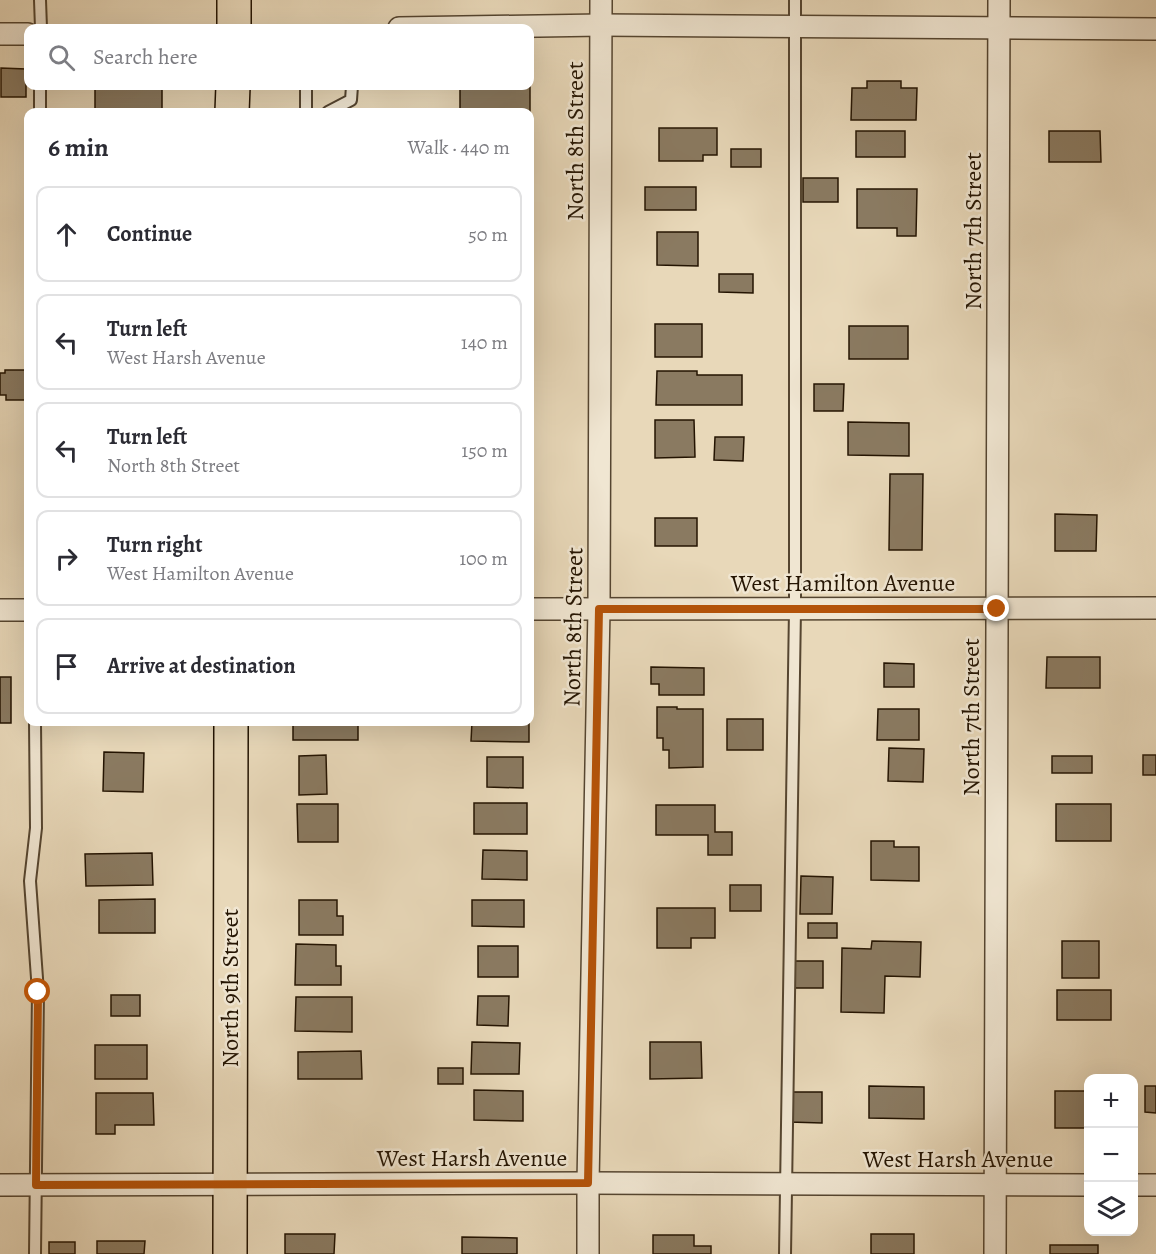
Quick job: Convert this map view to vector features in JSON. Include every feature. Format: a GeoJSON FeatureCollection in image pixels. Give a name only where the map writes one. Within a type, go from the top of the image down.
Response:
{"type":"FeatureCollection","features":[{"type":"Feature","properties":{"kind":"main road"},"geometry":{"type":"LineString","coordinates":[[234,0],[234,24]]}},
{"type":"Feature","properties":{"kind":"main road"},"geometry":{"type":"LineString","coordinates":[[232,108],[233,90]]}},
{"type":"Feature","properties":{"kind":"main road","name":"North 9th Street"},"geometry":{"type":"LineString","coordinates":[[230,1254],[231,726]]}},
{"type":"Feature","properties":{"kind":"street","name":"North 8th Street"},"geometry":{"type":"LineString","coordinates":[[588,1254],[599,609],[601,0]]}},
{"type":"Feature","properties":{"kind":"street","name":"North 7th Street"},"geometry":{"type":"LineString","coordinates":[[995,1254],[999,0]]}},
{"type":"Feature","properties":{"kind":"street"},"geometry":{"type":"LineString","coordinates":[[534,26],[1156,29]]}},
{"type":"Feature","properties":{"kind":"street"},"geometry":{"type":"LineString","coordinates":[[0,34],[24,34]]}},
{"type":"Feature","properties":{"kind":"street","name":"West Hamilton Avenue"},"geometry":{"type":"LineString","coordinates":[[534,609],[1156,609]]}},
{"type":"Feature","properties":{"kind":"street"},"geometry":{"type":"LineString","coordinates":[[0,610],[24,610]]}},
{"type":"Feature","properties":{"kind":"street","name":"West Harsh Avenue"},"geometry":{"type":"LineString","coordinates":[[0,1185],[588,1183],[1084,1185]]}},
{"type":"Feature","properties":{"kind":"street"},"geometry":{"type":"LineString","coordinates":[[1138,1185],[1156,1185]]}},
{"type":"Feature","properties":{"kind":"lane"},"geometry":{"type":"LineString","coordinates":[[40,0],[41,24]]}},
{"type":"Feature","properties":{"kind":"lane"},"geometry":{"type":"LineString","coordinates":[[784,1254],[795,609],[795,0]]}},
{"type":"Feature","properties":{"kind":"lane"},"geometry":{"type":"LineString","coordinates":[[40,90],[40,108]]}},
{"type":"Feature","properties":{"kind":"lane"},"geometry":{"type":"LineString","coordinates":[[306,90],[306,108]]}},
{"type":"Feature","properties":{"kind":"lane"},"geometry":{"type":"LineString","coordinates":[[336,108],[351,100],[352,90]]}},
{"type":"Feature","properties":{"kind":"lane"},"geometry":{"type":"LineString","coordinates":[[35,726],[36,828],[30,881],[38,992],[35,1254]]}},
{"type":"Feature","properties":{"kind":"building"},"geometry":{"type":"Polygon","coordinates":[[[1,68],[24,69],[26,97],[1,97],[1,68]]]}},
{"type":"Feature","properties":{"kind":"building"},"geometry":{"type":"Polygon","coordinates":[[[867,81],[901,81],[901,88],[917,88],[916,120],[851,120],[852,88],[867,88],[867,81]]]}},
{"type":"Feature","properties":{"kind":"building"},"geometry":{"type":"Polygon","coordinates":[[[95,90],[162,90],[162,108],[95,108],[95,90]]]}},
{"type":"Feature","properties":{"kind":"building"},"geometry":{"type":"Polygon","coordinates":[[[460,90],[530,90],[530,108],[460,108],[460,90]]]}},
{"type":"Feature","properties":{"kind":"building"},"geometry":{"type":"Polygon","coordinates":[[[659,128],[717,128],[717,155],[703,155],[703,161],[659,161],[659,128]]]}},
{"type":"Feature","properties":{"kind":"building"},"geometry":{"type":"Polygon","coordinates":[[[856,131],[905,131],[905,157],[856,157],[856,131]]]}},
{"type":"Feature","properties":{"kind":"building"},"geometry":{"type":"Polygon","coordinates":[[[1049,131],[1100,131],[1101,162],[1049,162],[1049,131]]]}},
{"type":"Feature","properties":{"kind":"building"},"geometry":{"type":"Polygon","coordinates":[[[731,149],[761,149],[761,167],[731,167],[731,149]]]}},
{"type":"Feature","properties":{"kind":"building"},"geometry":{"type":"Polygon","coordinates":[[[803,178],[838,178],[838,202],[803,202],[803,178]]]}},
{"type":"Feature","properties":{"kind":"building"},"geometry":{"type":"Polygon","coordinates":[[[645,187],[696,187],[696,210],[645,210],[645,187]]]}},
{"type":"Feature","properties":{"kind":"building"},"geometry":{"type":"Polygon","coordinates":[[[857,189],[917,189],[916,236],[897,236],[897,228],[857,228],[857,189]]]}},
{"type":"Feature","properties":{"kind":"building"},"geometry":{"type":"Polygon","coordinates":[[[657,232],[698,232],[698,266],[657,265],[657,232]]]}},
{"type":"Feature","properties":{"kind":"building"},"geometry":{"type":"Polygon","coordinates":[[[719,274],[753,274],[753,293],[719,292],[719,274]]]}},
{"type":"Feature","properties":{"kind":"building"},"geometry":{"type":"Polygon","coordinates":[[[655,324],[702,324],[702,357],[655,357],[655,324]]]}},
{"type":"Feature","properties":{"kind":"building"},"geometry":{"type":"Polygon","coordinates":[[[849,326],[908,326],[908,359],[849,359],[849,326]]]}},
{"type":"Feature","properties":{"kind":"building"},"geometry":{"type":"Polygon","coordinates":[[[5,370],[24,370],[24,400],[6,400],[6,395],[0,395],[0,373],[5,373],[5,370]]]}},
{"type":"Feature","properties":{"kind":"building"},"geometry":{"type":"Polygon","coordinates":[[[657,371],[697,371],[697,375],[742,375],[742,405],[656,405],[657,371]]]}},
{"type":"Feature","properties":{"kind":"building"},"geometry":{"type":"Polygon","coordinates":[[[814,384],[844,384],[843,411],[814,411],[814,384]]]}},
{"type":"Feature","properties":{"kind":"building"},"geometry":{"type":"Polygon","coordinates":[[[655,420],[694,420],[695,457],[655,458],[655,420]]]}},
{"type":"Feature","properties":{"kind":"building"},"geometry":{"type":"Polygon","coordinates":[[[848,422],[909,423],[909,456],[848,455],[848,422]]]}},
{"type":"Feature","properties":{"kind":"building"},"geometry":{"type":"Polygon","coordinates":[[[715,437],[744,437],[743,461],[714,460],[715,437]]]}},
{"type":"Feature","properties":{"kind":"building"},"geometry":{"type":"Polygon","coordinates":[[[890,474],[923,474],[922,550],[889,550],[890,474]]]}},
{"type":"Feature","properties":{"kind":"building"},"geometry":{"type":"Polygon","coordinates":[[[1055,514],[1097,515],[1096,551],[1055,551],[1055,514]]]}},
{"type":"Feature","properties":{"kind":"building"},"geometry":{"type":"Polygon","coordinates":[[[655,518],[697,518],[697,546],[655,546],[655,518]]]}},
{"type":"Feature","properties":{"kind":"building"},"geometry":{"type":"Polygon","coordinates":[[[1047,657],[1100,657],[1100,688],[1046,688],[1047,657]]]}},
{"type":"Feature","properties":{"kind":"building"},"geometry":{"type":"Polygon","coordinates":[[[884,663],[914,664],[914,687],[884,687],[884,663]]]}},
{"type":"Feature","properties":{"kind":"building"},"geometry":{"type":"Polygon","coordinates":[[[651,667],[704,668],[704,695],[659,695],[659,684],[651,684],[651,667]]]}},
{"type":"Feature","properties":{"kind":"building"},"geometry":{"type":"Polygon","coordinates":[[[0,677],[11,677],[11,723],[0,723],[0,677]]]}},
{"type":"Feature","properties":{"kind":"building"},"geometry":{"type":"Polygon","coordinates":[[[657,707],[703,709],[703,767],[669,768],[669,750],[663,750],[663,738],[657,738],[657,707]]]}},
{"type":"Feature","properties":{"kind":"building"},"geometry":{"type":"Polygon","coordinates":[[[878,709],[919,709],[919,740],[877,740],[878,709]]]}},
{"type":"Feature","properties":{"kind":"building"},"geometry":{"type":"Polygon","coordinates":[[[727,719],[763,719],[763,750],[727,750],[727,719]]]}},
{"type":"Feature","properties":{"kind":"building"},"geometry":{"type":"Polygon","coordinates":[[[293,726],[358,726],[358,740],[293,740],[293,726]]]}},
{"type":"Feature","properties":{"kind":"building"},"geometry":{"type":"Polygon","coordinates":[[[472,726],[529,726],[529,742],[471,741],[472,726]]]}},
{"type":"Feature","properties":{"kind":"building"},"geometry":{"type":"Polygon","coordinates":[[[889,748],[924,749],[923,782],[888,781],[889,748]]]}},
{"type":"Feature","properties":{"kind":"building"},"geometry":{"type":"Polygon","coordinates":[[[104,752],[144,753],[143,792],[103,791],[104,752]]]}},
{"type":"Feature","properties":{"kind":"building"},"geometry":{"type":"Polygon","coordinates":[[[326,755],[327,794],[299,795],[299,756],[326,755]]]}},
{"type":"Feature","properties":{"kind":"building"},"geometry":{"type":"Polygon","coordinates":[[[1143,755],[1156,755],[1156,775],[1143,775],[1143,755]]]}},
{"type":"Feature","properties":{"kind":"building"},"geometry":{"type":"Polygon","coordinates":[[[1052,756],[1092,756],[1092,773],[1052,773],[1052,756]]]}},
{"type":"Feature","properties":{"kind":"building"},"geometry":{"type":"Polygon","coordinates":[[[487,757],[523,757],[523,788],[487,787],[487,757]]]}},
{"type":"Feature","properties":{"kind":"building"},"geometry":{"type":"Polygon","coordinates":[[[474,803],[527,803],[527,834],[474,834],[474,803]]]}},
{"type":"Feature","properties":{"kind":"building"},"geometry":{"type":"Polygon","coordinates":[[[297,804],[338,804],[338,842],[298,842],[297,804]]]}},
{"type":"Feature","properties":{"kind":"building"},"geometry":{"type":"Polygon","coordinates":[[[1056,804],[1111,804],[1111,841],[1056,841],[1056,804]]]}},
{"type":"Feature","properties":{"kind":"building"},"geometry":{"type":"Polygon","coordinates":[[[656,805],[715,805],[715,832],[732,832],[732,855],[708,855],[708,835],[656,835],[656,805]]]}},
{"type":"Feature","properties":{"kind":"building"},"geometry":{"type":"Polygon","coordinates":[[[871,841],[894,841],[894,847],[919,847],[919,881],[871,880],[871,841]]]}},
{"type":"Feature","properties":{"kind":"building"},"geometry":{"type":"Polygon","coordinates":[[[483,850],[527,851],[527,880],[482,879],[483,850]]]}},
{"type":"Feature","properties":{"kind":"building"},"geometry":{"type":"Polygon","coordinates":[[[152,853],[153,885],[86,886],[85,854],[152,853]]]}},
{"type":"Feature","properties":{"kind":"building"},"geometry":{"type":"Polygon","coordinates":[[[801,876],[833,877],[832,914],[800,914],[801,876]]]}},
{"type":"Feature","properties":{"kind":"building"},"geometry":{"type":"Polygon","coordinates":[[[730,885],[761,885],[761,911],[730,911],[730,885]]]}},
{"type":"Feature","properties":{"kind":"building"},"geometry":{"type":"Polygon","coordinates":[[[155,899],[155,933],[99,933],[99,900],[155,899]]]}},
{"type":"Feature","properties":{"kind":"building"},"geometry":{"type":"Polygon","coordinates":[[[299,900],[337,900],[337,916],[343,916],[343,935],[299,935],[299,900]]]}},
{"type":"Feature","properties":{"kind":"building"},"geometry":{"type":"Polygon","coordinates":[[[472,900],[524,900],[524,927],[472,926],[472,900]]]}},
{"type":"Feature","properties":{"kind":"building"},"geometry":{"type":"Polygon","coordinates":[[[657,908],[715,908],[715,938],[691,938],[691,948],[657,948],[657,908]]]}},
{"type":"Feature","properties":{"kind":"building"},"geometry":{"type":"Polygon","coordinates":[[[808,923],[837,923],[837,938],[808,938],[808,923]]]}},
{"type":"Feature","properties":{"kind":"building"},"geometry":{"type":"Polygon","coordinates":[[[872,941],[921,942],[920,977],[885,976],[884,1013],[841,1012],[842,948],[871,949],[872,941]]]}},
{"type":"Feature","properties":{"kind":"building"},"geometry":{"type":"Polygon","coordinates":[[[1062,941],[1099,941],[1099,978],[1062,978],[1062,941]]]}},
{"type":"Feature","properties":{"kind":"building"},"geometry":{"type":"Polygon","coordinates":[[[296,944],[336,945],[336,966],[341,966],[341,985],[295,985],[296,944]]]}},
{"type":"Feature","properties":{"kind":"building"},"geometry":{"type":"Polygon","coordinates":[[[478,946],[518,946],[518,977],[478,977],[478,946]]]}},
{"type":"Feature","properties":{"kind":"building"},"geometry":{"type":"Polygon","coordinates":[[[791,961],[823,961],[823,988],[791,988],[791,961]]]}},
{"type":"Feature","properties":{"kind":"building"},"geometry":{"type":"Polygon","coordinates":[[[1057,990],[1111,990],[1111,1020],[1057,1020],[1057,990]]]}},
{"type":"Feature","properties":{"kind":"building"},"geometry":{"type":"Polygon","coordinates":[[[111,995],[140,995],[140,1016],[111,1016],[111,995]]]}},
{"type":"Feature","properties":{"kind":"building"},"geometry":{"type":"Polygon","coordinates":[[[478,996],[509,996],[508,1026],[477,1025],[478,996]]]}},
{"type":"Feature","properties":{"kind":"building"},"geometry":{"type":"Polygon","coordinates":[[[296,997],[352,997],[352,1032],[295,1031],[296,997]]]}},
{"type":"Feature","properties":{"kind":"building"},"geometry":{"type":"Polygon","coordinates":[[[472,1042],[520,1043],[519,1074],[471,1074],[472,1042]]]}},
{"type":"Feature","properties":{"kind":"building"},"geometry":{"type":"Polygon","coordinates":[[[650,1042],[701,1042],[702,1078],[650,1079],[650,1042]]]}},
{"type":"Feature","properties":{"kind":"building"},"geometry":{"type":"Polygon","coordinates":[[[95,1045],[147,1045],[147,1079],[95,1079],[95,1045]]]}},
{"type":"Feature","properties":{"kind":"building"},"geometry":{"type":"Polygon","coordinates":[[[361,1051],[362,1079],[298,1079],[298,1052],[361,1051]]]}},
{"type":"Feature","properties":{"kind":"building"},"geometry":{"type":"Polygon","coordinates":[[[438,1068],[463,1068],[463,1084],[438,1084],[438,1068]]]}},
{"type":"Feature","properties":{"kind":"building"},"geometry":{"type":"Polygon","coordinates":[[[869,1086],[924,1087],[924,1119],[869,1118],[869,1086]]]}},
{"type":"Feature","properties":{"kind":"building"},"geometry":{"type":"Polygon","coordinates":[[[1145,1086],[1156,1086],[1156,1113],[1145,1112],[1145,1086]]]}},
{"type":"Feature","properties":{"kind":"building"},"geometry":{"type":"Polygon","coordinates":[[[474,1090],[523,1091],[523,1121],[474,1120],[474,1090]]]}},
{"type":"Feature","properties":{"kind":"building"},"geometry":{"type":"Polygon","coordinates":[[[1055,1091],[1084,1091],[1084,1128],[1055,1128],[1055,1091]]]}},
{"type":"Feature","properties":{"kind":"building"},"geometry":{"type":"Polygon","coordinates":[[[789,1092],[822,1092],[822,1123],[789,1122],[789,1092]]]}},
{"type":"Feature","properties":{"kind":"building"},"geometry":{"type":"Polygon","coordinates":[[[96,1093],[153,1093],[154,1125],[115,1125],[115,1134],[96,1134],[96,1093]]]}},
{"type":"Feature","properties":{"kind":"building"},"geometry":{"type":"Polygon","coordinates":[[[285,1234],[335,1234],[334,1254],[285,1254],[285,1234]]]}},
{"type":"Feature","properties":{"kind":"building"},"geometry":{"type":"Polygon","coordinates":[[[871,1234],[914,1234],[914,1254],[871,1254],[871,1234]]]}},
{"type":"Feature","properties":{"kind":"building"},"geometry":{"type":"Polygon","coordinates":[[[653,1235],[694,1235],[694,1246],[711,1246],[711,1254],[653,1254],[653,1235]]]}},
{"type":"Feature","properties":{"kind":"building"},"geometry":{"type":"Polygon","coordinates":[[[462,1237],[517,1238],[517,1254],[462,1254],[462,1237]]]}},
{"type":"Feature","properties":{"kind":"building"},"geometry":{"type":"Polygon","coordinates":[[[97,1241],[145,1241],[144,1254],[97,1254],[97,1241]]]}},
{"type":"Feature","properties":{"kind":"building"},"geometry":{"type":"Polygon","coordinates":[[[49,1242],[75,1242],[75,1254],[49,1254],[49,1242]]]}},
{"type":"Feature","properties":{"kind":"building"},"geometry":{"type":"Polygon","coordinates":[[[1050,1245],[1098,1245],[1098,1254],[1050,1254],[1050,1245]]]}},
{"type":"Feature","properties":{"kind":"route"},"geometry":{"type":"LineString","coordinates":[[38,992],[36,1185],[588,1183],[599,609],[997,609]]}}]}
